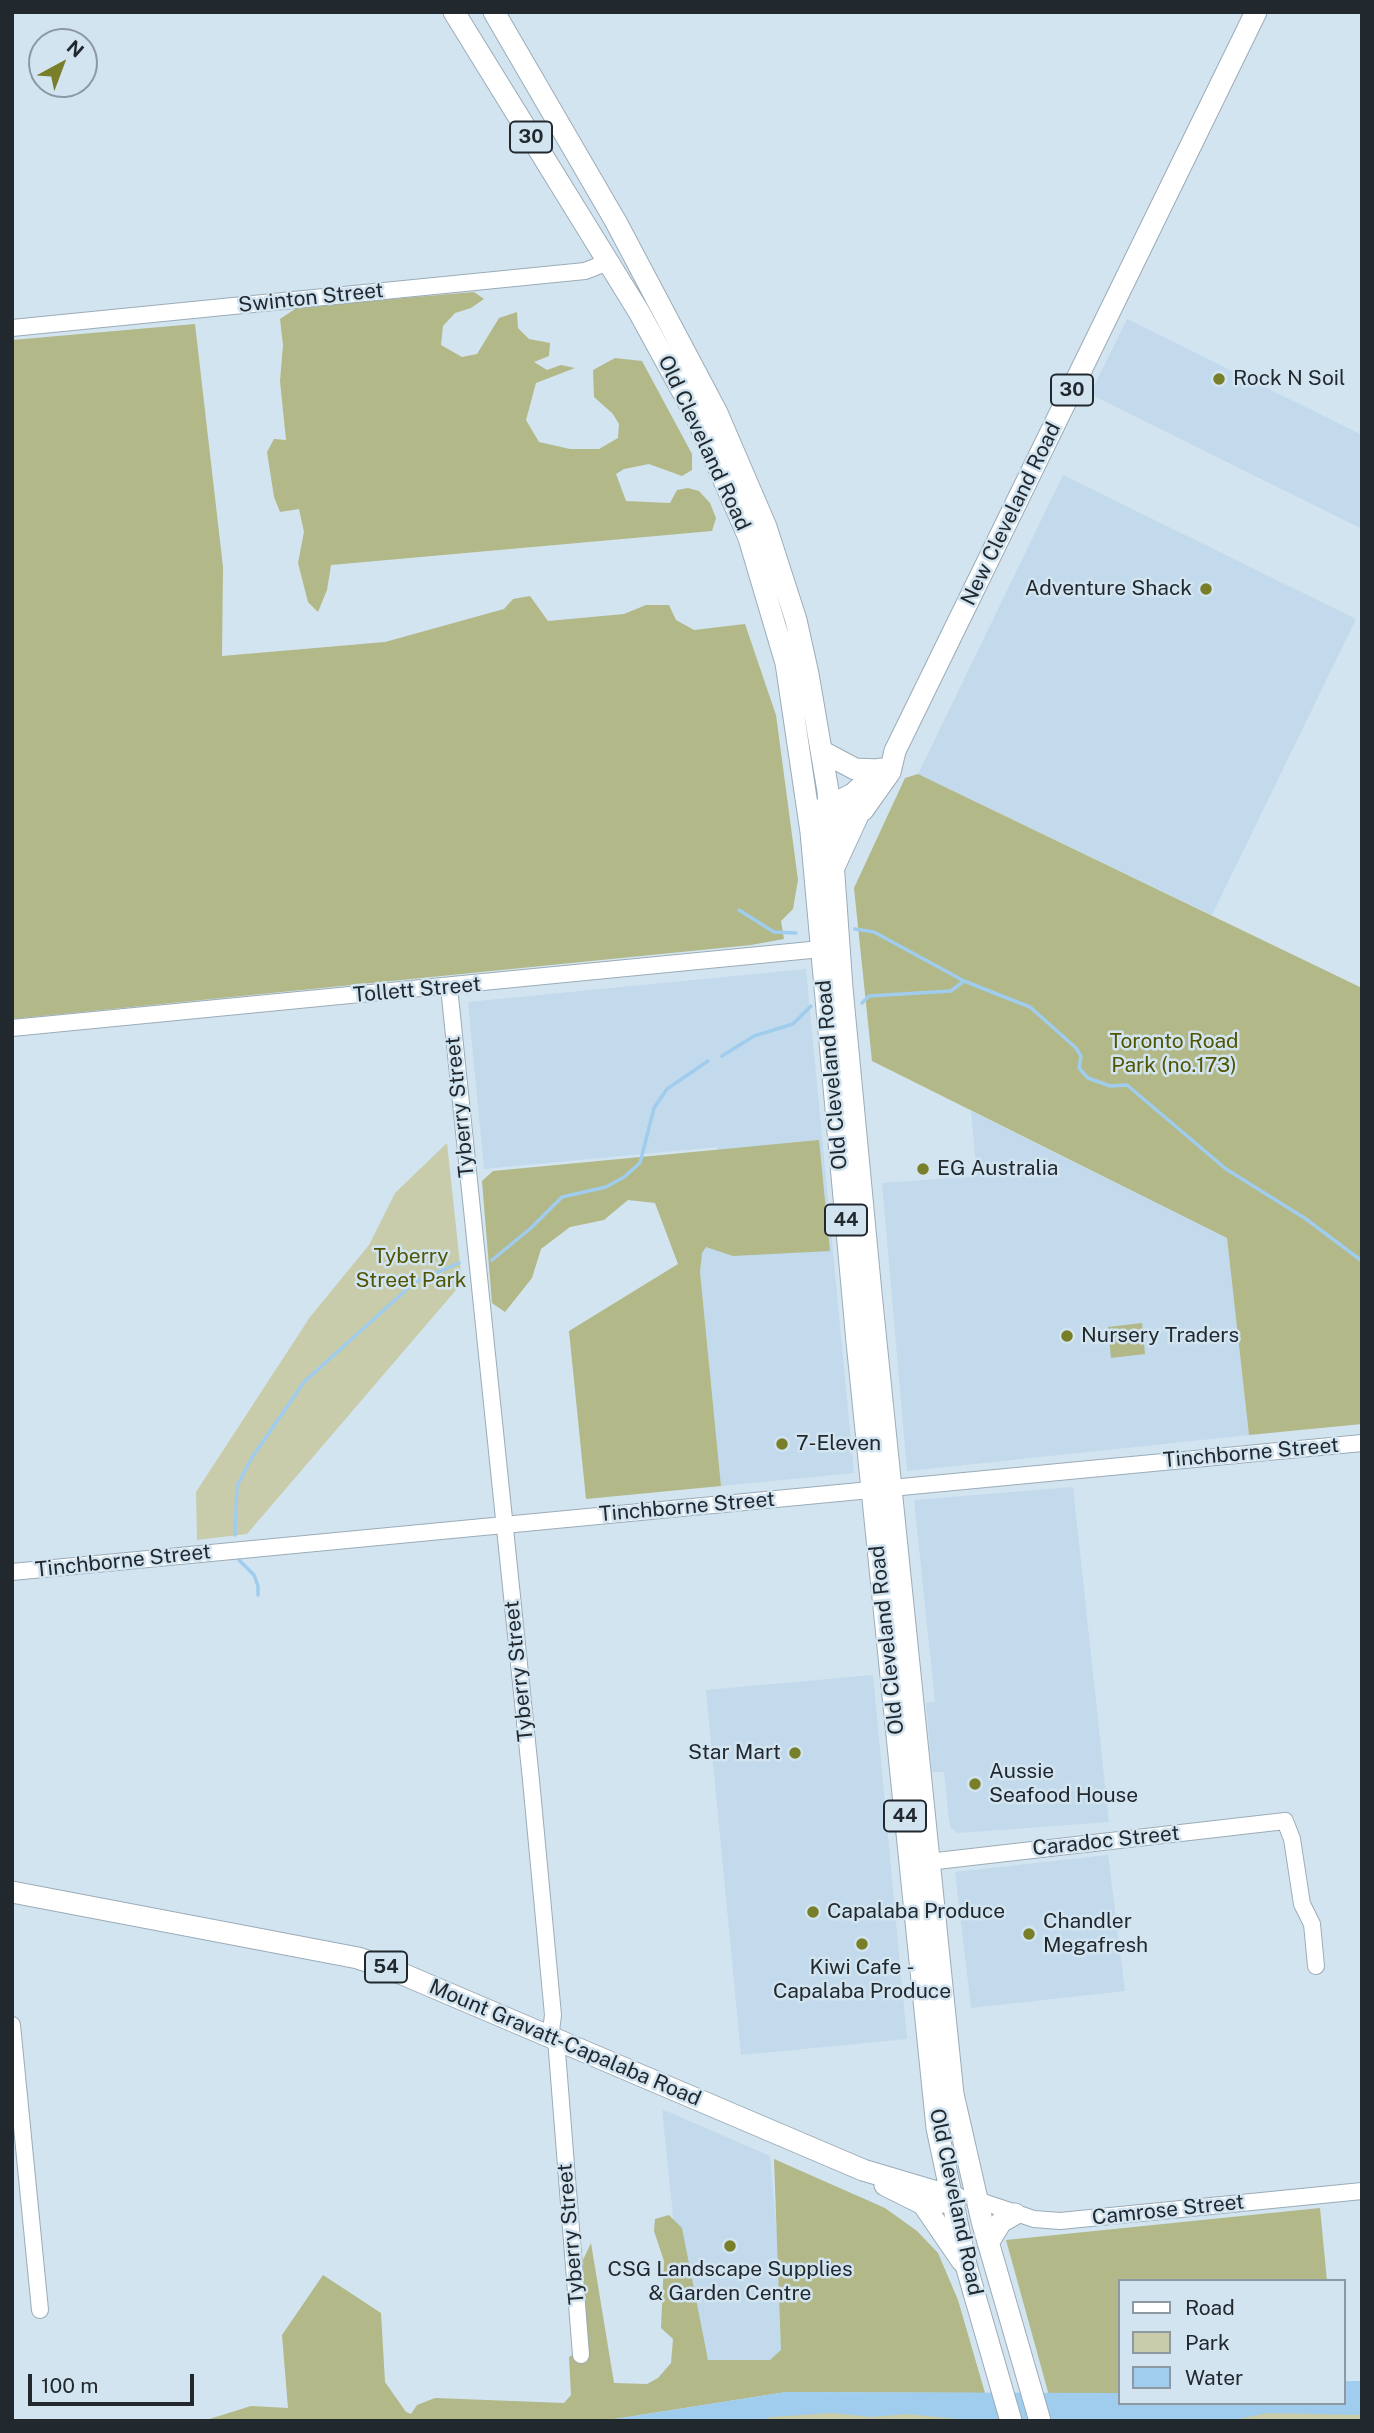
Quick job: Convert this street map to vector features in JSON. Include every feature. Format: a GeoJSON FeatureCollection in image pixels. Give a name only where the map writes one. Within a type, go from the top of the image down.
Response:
{"type":"FeatureCollection","features":[{"type":"Feature","properties":{"kind":"main road","name":"Old Cleveland Road"},"geometry":{"type":"LineString","coordinates":[[453,12],[608,262],[697,418],[749,538],[786,663],[819,816],[834,867],[881,1490],[928,2050],[950,2197],[966,2265],[1011,2421]]}},
{"type":"Feature","properties":{"kind":"main road","name":"Old Cleveland Road"},"geometry":{"type":"LineString","coordinates":[[494,12],[637,260],[744,472],[766,527],[796,620],[823,752],[819,816],[821,949],[881,1490],[928,1862],[953,2094],[988,2243],[1040,2421]]}},
{"type":"Feature","properties":{"kind":"main road","name":"New Cleveland Road"},"geometry":{"type":"LineString","coordinates":[[859,813],[871,801],[890,772],[895,751],[1256,12]]}},
{"type":"Feature","properties":{"kind":"main road","name":"New Cleveland Road"},"geometry":{"type":"LineString","coordinates":[[819,816],[863,788],[895,751]]}},
{"type":"Feature","properties":{"kind":"main road"},"geometry":{"type":"LineString","coordinates":[[823,752],[855,769],[879,770]]}},
{"type":"Feature","properties":{"kind":"main road"},"geometry":{"type":"LineString","coordinates":[[819,816],[859,813]]}},
{"type":"Feature","properties":{"kind":"main road","name":"44"},"geometry":{"type":"LineString","coordinates":[[834,867],[859,813]]}},
{"type":"Feature","properties":{"kind":"main road","name":"Mount Gravatt-Capalaba Road"},"geometry":{"type":"LineString","coordinates":[[12,1892],[358,1958],[863,2170],[936,2190],[950,2197],[977,2200]]}},
{"type":"Feature","properties":{"kind":"main road"},"geometry":{"type":"LineString","coordinates":[[892,2178],[920,2177],[931,2170],[942,2152]]}},
{"type":"Feature","properties":{"kind":"main road","name":"Mount Gravatt-Capalaba Road"},"geometry":{"type":"LineString","coordinates":[[863,2170],[875,2180],[923,2204],[942,2203],[950,2197]]}},
{"type":"Feature","properties":{"kind":"main road","name":"54"},"geometry":{"type":"LineString","coordinates":[[923,2204],[966,2265]]}},
{"type":"Feature","properties":{"kind":"main road"},"geometry":{"type":"LineString","coordinates":[[988,2243],[998,2225],[1015,2214]]}},
{"type":"Feature","properties":{"kind":"street","name":"Swinton Street"},"geometry":{"type":"LineString","coordinates":[[12,328],[584,271],[608,262]]}},
{"type":"Feature","properties":{"kind":"street","name":"Tollett Street"},"geometry":{"type":"LineString","coordinates":[[12,1028],[821,949]]}},
{"type":"Feature","properties":{"kind":"street","name":"Tyberry Street"},"geometry":{"type":"LineString","coordinates":[[449,987],[533,1803],[553,2015],[551,2031],[556,2039],[581,2355]]}},
{"type":"Feature","properties":{"kind":"street","name":"Tinchborne Street"},"geometry":{"type":"LineString","coordinates":[[12,1572],[1362,1443]]}},
{"type":"Feature","properties":{"kind":"street","name":"Caradoc Street"},"geometry":{"type":"LineString","coordinates":[[928,1862],[1285,1821],[1292,1839],[1302,1904],[1312,1924],[1316,1966]]}},
{"type":"Feature","properties":{"kind":"street"},"geometry":{"type":"LineString","coordinates":[[12,2025],[40,2310]]}},
{"type":"Feature","properties":{"kind":"street","name":"Camrose Street"},"geometry":{"type":"LineString","coordinates":[[977,2200],[1040,2221],[1060,2221],[1362,2191]]}},
{"type":"Feature","properties":{"kind":"shaded area"},"geometry":{"type":"Polygon","coordinates":[[[1127,319],[1362,435],[1362,529],[1090,394],[1127,319]]]}},
{"type":"Feature","properties":{"kind":"shaded area"},"geometry":{"type":"Polygon","coordinates":[[[1063,475],[1356,619],[1212,915],[918,774],[1063,475]]]}},
{"type":"Feature","properties":{"kind":"shaded area"},"geometry":{"type":"Polygon","coordinates":[[[806,969],[854,1473],[721,1486],[698,1252],[717,1147],[484,1169],[468,1002],[806,969]]]}},
{"type":"Feature","properties":{"kind":"shaded area","name":"Nursery Traders"},"geometry":{"type":"Polygon","coordinates":[[[971,1111],[1227,1238],[1249,1435],[907,1471],[882,1183],[977,1176],[971,1111]]]}},
{"type":"Feature","properties":{"kind":"shaded area"},"geometry":{"type":"Polygon","coordinates":[[[1073,1487],[1109,1822],[958,1833],[951,1828],[949,1820],[944,1772],[932,1772],[926,1703],[935,1702],[914,1500],[1073,1487]]]}},
{"type":"Feature","properties":{"kind":"shaded area"},"geometry":{"type":"Polygon","coordinates":[[[873,1675],[907,2039],[741,2055],[706,1690],[873,1675]]]}},
{"type":"Feature","properties":{"kind":"shaded area"},"geometry":{"type":"Polygon","coordinates":[[[1108,1855],[1125,1991],[971,2008],[955,1872],[1108,1855]]]}},
{"type":"Feature","properties":{"kind":"shaded area"},"geometry":{"type":"Polygon","coordinates":[[[662,2109],[770,2156],[789,2367],[689,2373],[662,2109]]]}},
{"type":"Feature","properties":{"kind":"green space"},"geometry":{"type":"Polygon","coordinates":[[[474,292],[484,299],[471,308],[455,313],[443,326],[441,345],[462,357],[477,354],[499,318],[517,312],[518,328],[529,339],[550,343],[549,356],[534,362],[547,370],[561,365],[575,368],[536,383],[526,420],[539,442],[570,449],[599,449],[618,438],[619,424],[613,414],[594,397],[593,370],[615,358],[642,361],[692,454],[692,470],[682,476],[649,464],[624,469],[616,474],[626,501],[670,503],[677,490],[688,488],[699,491],[710,503],[716,518],[712,531],[331,565],[327,590],[318,612],[308,602],[298,563],[304,532],[299,509],[280,512],[274,497],[267,452],[274,439],[286,440],[280,381],[283,345],[280,319],[298,307],[474,292]]]}},
{"type":"Feature","properties":{"kind":"green space"},"geometry":{"type":"Polygon","coordinates":[[[195,324],[223,567],[222,656],[385,642],[504,609],[513,599],[530,596],[548,621],[624,614],[646,605],[669,605],[676,620],[694,630],[745,624],[776,715],[798,880],[793,909],[781,921],[784,939],[751,945],[12,1019],[12,340],[195,324]]]}},
{"type":"Feature","properties":{"kind":"green space","name":"Toronto Road Park (no.173)"},"geometry":{"type":"Polygon","coordinates":[[[918,774],[1362,988],[1362,1424],[1249,1435],[1227,1238],[872,1061],[854,888],[905,778],[918,774]]]}},
{"type":"Feature","properties":{"kind":"green space"},"geometry":{"type":"Polygon","coordinates":[[[819,1140],[830,1251],[733,1256],[706,1247],[702,1253],[700,1272],[721,1486],[586,1499],[569,1331],[678,1264],[655,1203],[628,1200],[604,1220],[570,1227],[541,1249],[532,1278],[505,1312],[492,1303],[482,1181],[493,1171],[819,1140]]]}},
{"type":"Feature","properties":{"kind":"green space","name":"Tyberry Street Park"},"geometry":{"type":"Polygon","coordinates":[[[447,1143],[462,1283],[247,1534],[197,1540],[196,1492],[310,1317],[369,1245],[395,1193],[447,1143]]]}},
{"type":"Feature","properties":{"kind":"green space"},"geometry":{"type":"Polygon","coordinates":[[[1142,1323],[1145,1354],[1111,1358],[1108,1327],[1142,1323]]]}},
{"type":"Feature","properties":{"kind":"green space"},"geometry":{"type":"Polygon","coordinates":[[[774,2159],[885,2208],[917,2231],[938,2253],[958,2300],[985,2393],[786,2392],[602,2421],[203,2421],[251,2406],[288,2408],[282,2335],[323,2275],[381,2313],[385,2382],[406,2412],[411,2414],[417,2405],[435,2398],[564,2403],[571,2395],[569,2357],[585,2347],[583,2260],[591,2243],[614,2383],[647,2384],[658,2378],[671,2363],[673,2339],[661,2328],[664,2261],[654,2231],[655,2219],[669,2215],[682,2228],[708,2360],[770,2360],[781,2350],[774,2159]]]}},
{"type":"Feature","properties":{"kind":"green space"},"geometry":{"type":"Polygon","coordinates":[[[1320,2208],[1327,2279],[1118,2279],[1118,2403],[1053,2410],[1006,2240],[1320,2208]]]}},
{"type":"Feature","properties":{"kind":"green space"},"geometry":{"type":"Polygon","coordinates":[[[1346,2402],[1362,2402],[1362,2421],[1056,2421],[1228,2405],[1346,2405],[1346,2402]]]}},
{"type":"Feature","properties":{"kind":"green space"},"geometry":{"type":"Polygon","coordinates":[[[829,2403],[992,2421],[680,2421],[829,2403]]]}},
{"type":"Feature","properties":{"kind":"water"},"geometry":{"type":"Polygon","coordinates":[[[1346,2381],[1362,2381],[1362,2415],[1268,2413],[1228,2421],[980,2421],[906,2414],[872,2417],[832,2413],[771,2417],[761,2421],[602,2421],[786,2392],[1118,2393],[1118,2405],[1346,2405],[1346,2381]]]}},
{"type":"Feature","properties":{"kind":"waterway"},"geometry":{"type":"LineString","coordinates":[[739,910],[774,932],[796,933]]}},
{"type":"Feature","properties":{"kind":"waterway"},"geometry":{"type":"LineString","coordinates":[[855,929],[874,932],[964,981],[1030,1007],[1076,1048],[1081,1056],[1079,1068],[1088,1078],[1110,1086],[1127,1085],[1226,1169],[1306,1219],[1362,1261]]}},
{"type":"Feature","properties":{"kind":"waterway"},"geometry":{"type":"LineString","coordinates":[[862,1003],[869,996],[951,991],[964,981]]}},
{"type":"Feature","properties":{"kind":"waterway"},"geometry":{"type":"LineString","coordinates":[[722,1056],[754,1036],[793,1024],[811,1006]]}},
{"type":"Feature","properties":{"kind":"waterway"},"geometry":{"type":"LineString","coordinates":[[492,1260],[531,1228],[562,1197],[606,1187],[624,1177],[640,1163],[654,1108],[667,1089],[708,1061]]}},
{"type":"Feature","properties":{"kind":"waterway"},"geometry":{"type":"LineString","coordinates":[[235,1535],[237,1486],[251,1459],[304,1382],[415,1282],[459,1263]]}},
{"type":"Feature","properties":{"kind":"waterway"},"geometry":{"type":"LineString","coordinates":[[239,1560],[254,1575],[258,1595]]}},
{"type":"Feature","properties":{"kind":"place","name":"Rock N Soil"},"geometry":{"type":"Point","coordinates":[1219,379]}},
{"type":"Feature","properties":{"kind":"place","name":"Adventure Shack"},"geometry":{"type":"Point","coordinates":[1206,589]}},
{"type":"Feature","properties":{"kind":"place","name":"EG Australia"},"geometry":{"type":"Point","coordinates":[923,1169]}},
{"type":"Feature","properties":{"kind":"place","name":"Nursery Traders"},"geometry":{"type":"Point","coordinates":[1067,1336]}},
{"type":"Feature","properties":{"kind":"place","name":"7-Eleven"},"geometry":{"type":"Point","coordinates":[782,1444]}},
{"type":"Feature","properties":{"kind":"place","name":"Star Mart"},"geometry":{"type":"Point","coordinates":[795,1753]}},
{"type":"Feature","properties":{"kind":"place","name":"Aussie Seafood House"},"geometry":{"type":"Point","coordinates":[975,1784]}},
{"type":"Feature","properties":{"kind":"place","name":"Capalaba Produce"},"geometry":{"type":"Point","coordinates":[813,1912]}},
{"type":"Feature","properties":{"kind":"place","name":"Chandler Megafresh"},"geometry":{"type":"Point","coordinates":[1029,1934]}},
{"type":"Feature","properties":{"kind":"place","name":"Kiwi Cafe - Capalaba Produce"},"geometry":{"type":"Point","coordinates":[862,1944]}},
{"type":"Feature","properties":{"kind":"place","name":"CSG Landscape Supplies & Garden Centre"},"geometry":{"type":"Point","coordinates":[730,2246]}}]}
